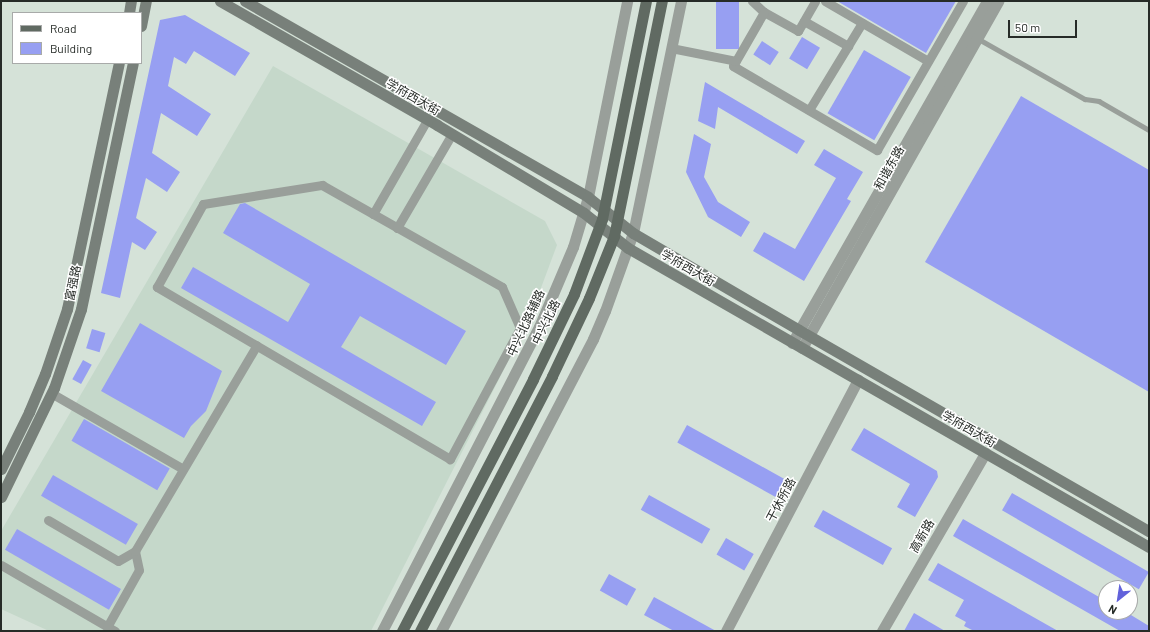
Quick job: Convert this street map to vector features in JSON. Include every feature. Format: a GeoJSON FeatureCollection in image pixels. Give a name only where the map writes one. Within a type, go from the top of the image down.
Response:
{"type":"FeatureCollection","features":[{"type":"Feature","properties":{"kind":"main road"},"geometry":{"type":"LineString","coordinates":[[129,12],[131,1]]}},
{"type":"Feature","properties":{"kind":"main road"},"geometry":{"type":"LineString","coordinates":[[142,21],[146,1]]}},
{"type":"Feature","properties":{"kind":"main road","name":"学府西大街"},"geometry":{"type":"LineString","coordinates":[[220,1],[452,134],[584,213],[628,248],[1149,547]]}},
{"type":"Feature","properties":{"kind":"main road","name":"学府西大街"},"geometry":{"type":"LineString","coordinates":[[245,1],[588,197],[604,208],[633,233],[1149,531]]}},
{"type":"Feature","properties":{"kind":"main road","name":"中兴北路"},"geometry":{"type":"LineString","coordinates":[[402,631],[533,380],[574,294],[602,219],[646,1]]}},
{"type":"Feature","properties":{"kind":"main road"},"geometry":{"type":"LineString","coordinates":[[420,631],[552,376],[586,304],[614,236],[662,1]]}},
{"type":"Feature","properties":{"kind":"main road","name":"富强路"},"geometry":{"type":"LineString","coordinates":[[1,469],[43,380],[68,309],[119,64]]}},
{"type":"Feature","properties":{"kind":"main road","name":"富强路"},"geometry":{"type":"LineString","coordinates":[[1,497],[52,393],[81,308],[133,64]]}},
{"type":"Feature","properties":{"kind":"street","name":"中兴北路辅路"},"geometry":{"type":"LineString","coordinates":[[382,631],[539,327],[573,247],[588,197],[627,1]]}},
{"type":"Feature","properties":{"kind":"street"},"geometry":{"type":"LineString","coordinates":[[441,631],[593,339],[605,311],[633,233],[681,1]]}},
{"type":"Feature","properties":{"kind":"street"},"geometry":{"type":"LineString","coordinates":[[752,1],[764,12],[798,31],[815,1]]}},
{"type":"Feature","properties":{"kind":"street"},"geometry":{"type":"LineString","coordinates":[[825,1],[928,61]]}},
{"type":"Feature","properties":{"kind":"street"},"geometry":{"type":"LineString","coordinates":[[764,12],[733,66],[877,150],[963,1]]}},
{"type":"Feature","properties":{"kind":"street","name":"和谐东路"},"geometry":{"type":"LineString","coordinates":[[797,345],[809,336],[973,35],[987,1]]}},
{"type":"Feature","properties":{"kind":"street","name":"和谐东路"},"geometry":{"type":"LineString","coordinates":[[797,345],[799,330],[973,35],[998,1]]}},
{"type":"Feature","properties":{"kind":"street"},"geometry":{"type":"LineString","coordinates":[[804,21],[848,46]]}},
{"type":"Feature","properties":{"kind":"street"},"geometry":{"type":"LineString","coordinates":[[809,110],[862,22]]}},
{"type":"Feature","properties":{"kind":"street"},"geometry":{"type":"LineString","coordinates":[[671,48],[736,61]]}},
{"type":"Feature","properties":{"kind":"street"},"geometry":{"type":"LineString","coordinates":[[373,214],[427,120]]}},
{"type":"Feature","properties":{"kind":"street"},"geometry":{"type":"LineString","coordinates":[[397,228],[452,134]]}},
{"type":"Feature","properties":{"kind":"street"},"geometry":{"type":"LineString","coordinates":[[322,185],[397,228],[502,287],[520,328],[450,459],[157,287],[203,204],[322,185]]}},
{"type":"Feature","properties":{"kind":"street"},"geometry":{"type":"LineString","coordinates":[[48,520],[118,561],[135,551],[257,345]]}},
{"type":"Feature","properties":{"kind":"street","name":"干休所路"},"geometry":{"type":"LineString","coordinates":[[726,631],[858,380]]}},
{"type":"Feature","properties":{"kind":"street"},"geometry":{"type":"LineString","coordinates":[[52,393],[183,469]]}},
{"type":"Feature","properties":{"kind":"street","name":"高新路"},"geometry":{"type":"LineString","coordinates":[[882,631],[985,453]]}},
{"type":"Feature","properties":{"kind":"street"},"geometry":{"type":"LineString","coordinates":[[1,565],[111,629],[139,570],[135,551]]}},
{"type":"Feature","properties":{"kind":"lane"},"geometry":{"type":"LineString","coordinates":[[973,35],[1085,99],[1099,101],[1149,130]]}},
{"type":"Feature","properties":{"kind":"shaded area"},"geometry":{"type":"Polygon","coordinates":[[[273,66],[545,221],[557,245],[529,320],[371,631],[49,631],[1,609],[1,531],[273,66]]]}},
{"type":"Feature","properties":{"kind":"building"},"geometry":{"type":"Polygon","coordinates":[[[716,1],[739,1],[739,49],[716,49],[716,1]]]}},
{"type":"Feature","properties":{"kind":"building"},"geometry":{"type":"Polygon","coordinates":[[[837,1],[956,1],[926,53],[837,1]]]}},
{"type":"Feature","properties":{"kind":"building"},"geometry":{"type":"Polygon","coordinates":[[[185,15],[250,53],[235,76],[194,51],[186,64],[174,57],[168,86],[211,114],[197,136],[161,113],[152,153],[180,172],[167,192],[146,178],[136,218],[157,232],[145,250],[132,242],[120,298],[101,293],[160,20],[185,15]]]}},
{"type":"Feature","properties":{"kind":"building"},"geometry":{"type":"Polygon","coordinates":[[[802,37],[820,48],[807,69],[789,58],[802,37]]]}},
{"type":"Feature","properties":{"kind":"building"},"geometry":{"type":"Polygon","coordinates":[[[762,41],[779,52],[770,65],[753,54],[762,41]]]}},
{"type":"Feature","properties":{"kind":"building"},"geometry":{"type":"Polygon","coordinates":[[[864,50],[911,77],[874,140],[828,113],[864,50]]]}},
{"type":"Feature","properties":{"kind":"building"},"geometry":{"type":"Polygon","coordinates":[[[705,82],[805,141],[797,154],[718,107],[715,129],[698,121],[705,82]]]}},
{"type":"Feature","properties":{"kind":"building"},"geometry":{"type":"Polygon","coordinates":[[[1021,96],[1149,170],[1149,392],[925,262],[1021,96]]]}},
{"type":"Feature","properties":{"kind":"building"},"geometry":{"type":"Polygon","coordinates":[[[694,134],[711,144],[704,177],[718,202],[750,222],[741,237],[708,217],[686,172],[694,134]]]}},
{"type":"Feature","properties":{"kind":"building"},"geometry":{"type":"Polygon","coordinates":[[[824,149],[863,172],[847,199],[851,201],[804,281],[753,251],[764,232],[795,249],[836,178],[814,165],[824,149]]]}},
{"type":"Feature","properties":{"kind":"building"},"geometry":{"type":"Polygon","coordinates":[[[245,203],[466,331],[446,365],[360,316],[341,347],[436,402],[422,426],[181,288],[193,267],[288,322],[310,284],[223,233],[240,204],[245,203]]]}},
{"type":"Feature","properties":{"kind":"building"},"geometry":{"type":"Polygon","coordinates":[[[140,323],[222,371],[206,411],[191,426],[184,438],[101,391],[140,323]]]}},
{"type":"Feature","properties":{"kind":"building"},"geometry":{"type":"Polygon","coordinates":[[[92,329],[105,333],[100,352],[86,348],[92,329]]]}},
{"type":"Feature","properties":{"kind":"building"},"geometry":{"type":"Polygon","coordinates":[[[83,360],[92,365],[81,384],[72,379],[83,360]]]}},
{"type":"Feature","properties":{"kind":"building"},"geometry":{"type":"Polygon","coordinates":[[[84,419],[170,468],[157,490],[72,441],[84,419]]]}},
{"type":"Feature","properties":{"kind":"building"},"geometry":{"type":"Polygon","coordinates":[[[687,425],[791,483],[781,500],[677,442],[687,425]]]}},
{"type":"Feature","properties":{"kind":"building"},"geometry":{"type":"Polygon","coordinates":[[[864,428],[937,471],[938,477],[915,517],[897,507],[910,484],[851,450],[864,428]]]}},
{"type":"Feature","properties":{"kind":"building"},"geometry":{"type":"Polygon","coordinates":[[[53,475],[138,524],[126,545],[41,496],[53,475]]]}},
{"type":"Feature","properties":{"kind":"building"},"geometry":{"type":"Polygon","coordinates":[[[1012,493],[1149,572],[1139,589],[1138,580],[1123,580],[1002,510],[1012,493]]]}},
{"type":"Feature","properties":{"kind":"building"},"geometry":{"type":"Polygon","coordinates":[[[649,495],[710,529],[702,544],[641,510],[649,495]]]}},
{"type":"Feature","properties":{"kind":"building"},"geometry":{"type":"Polygon","coordinates":[[[823,510],[892,548],[883,565],[814,527],[823,510]]]}},
{"type":"Feature","properties":{"kind":"building"},"geometry":{"type":"Polygon","coordinates":[[[963,519],[1098,596],[1098,618],[953,536],[963,519]]]}},
{"type":"Feature","properties":{"kind":"building"},"geometry":{"type":"Polygon","coordinates":[[[17,529],[121,589],[109,610],[5,550],[17,529]]]}},
{"type":"Feature","properties":{"kind":"building"},"geometry":{"type":"Polygon","coordinates":[[[726,538],[754,554],[744,570],[716,554],[726,538]]]}},
{"type":"Feature","properties":{"kind":"building"},"geometry":{"type":"Polygon","coordinates":[[[938,563],[1058,631],[974,631],[964,626],[966,622],[955,616],[964,600],[928,580],[938,563]]]}},
{"type":"Feature","properties":{"kind":"building"},"geometry":{"type":"Polygon","coordinates":[[[609,574],[636,589],[627,606],[600,591],[609,574]]]}},
{"type":"Feature","properties":{"kind":"building"},"geometry":{"type":"Polygon","coordinates":[[[654,597],[716,631],[674,631],[644,615],[654,597]]]}},
{"type":"Feature","properties":{"kind":"building"},"geometry":{"type":"Polygon","coordinates":[[[914,613],[945,631],[904,631],[914,613]]]}},
{"type":"Feature","properties":{"kind":"building"},"geometry":{"type":"Polygon","coordinates":[[[1138,619],[1149,626],[1149,631],[1120,631],[1101,620],[1138,619]]]}}]}
